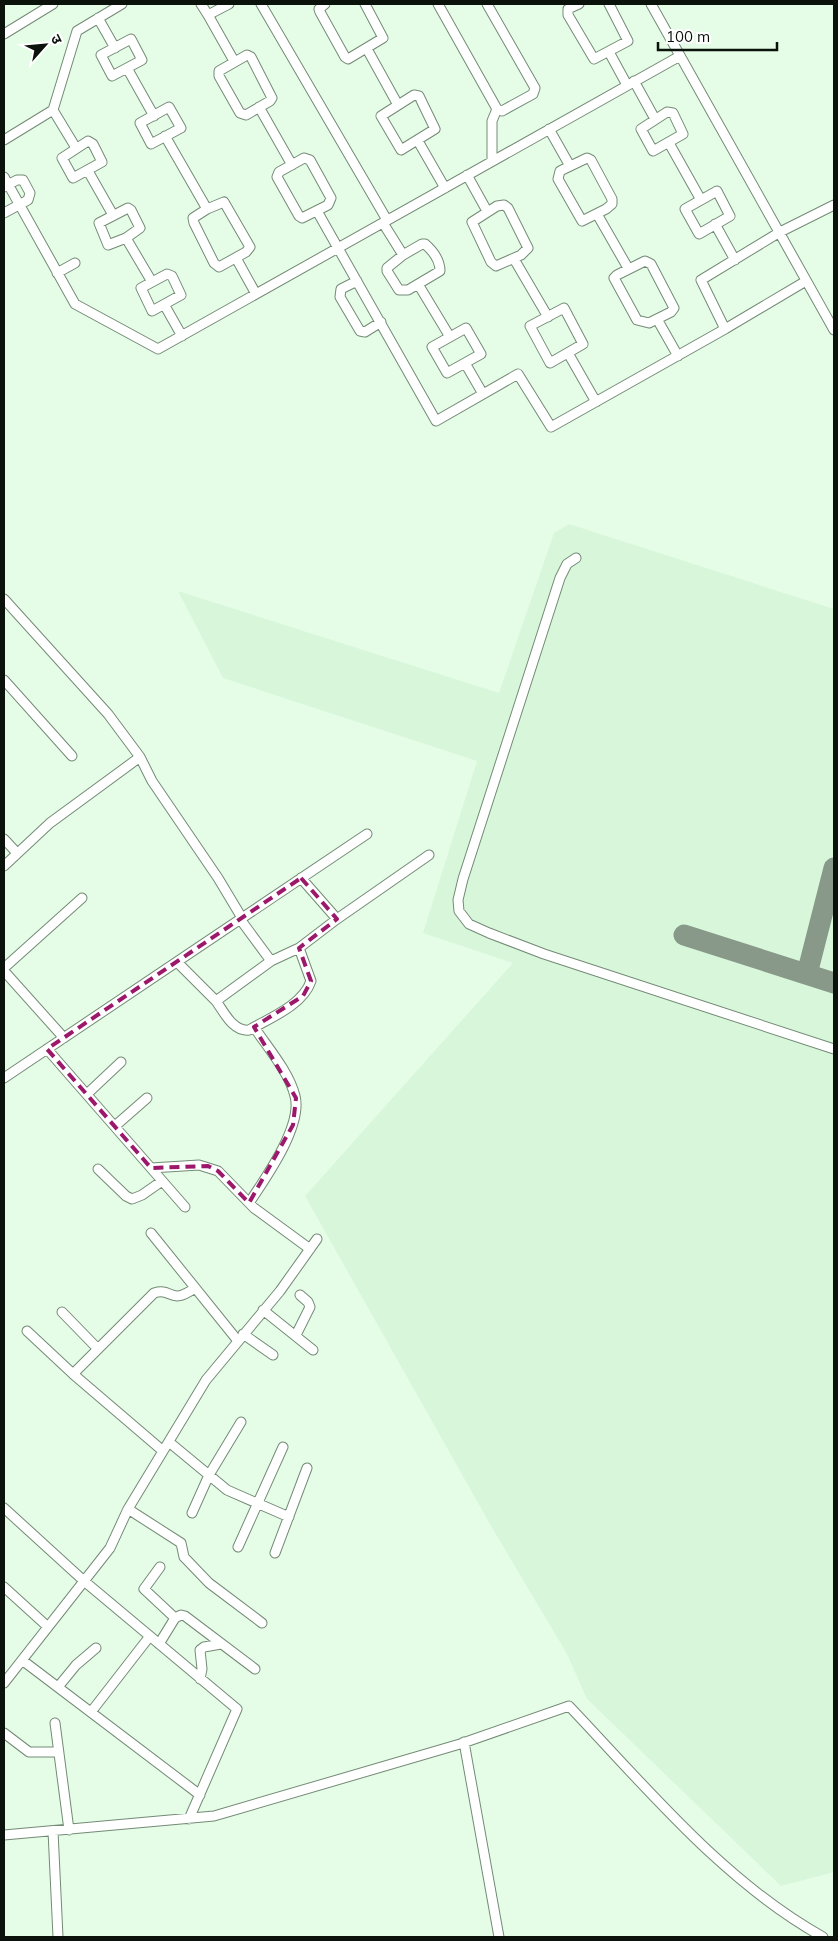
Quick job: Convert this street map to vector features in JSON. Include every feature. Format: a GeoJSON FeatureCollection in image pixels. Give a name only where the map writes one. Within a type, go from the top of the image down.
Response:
{"type":"FeatureCollection","features":[{"type":"Feature","properties":{"kind":"street"},"geometry":{"type":"LineString","coordinates":[[4,34],[53,4]]}},
{"type":"Feature","properties":{"kind":"street"},"geometry":{"type":"LineString","coordinates":[[4,140],[53,110],[77,31],[122,4]]}},
{"type":"Feature","properties":{"kind":"street"},"geometry":{"type":"LineString","coordinates":[[201,4],[234,61]]}},
{"type":"Feature","properties":{"kind":"street"},"geometry":{"type":"LineString","coordinates":[[208,16],[229,4]]}},
{"type":"Feature","properties":{"kind":"street"},"geometry":{"type":"LineString","coordinates":[[261,4],[403,256]]}},
{"type":"Feature","properties":{"kind":"street"},"geometry":{"type":"LineString","coordinates":[[325,4],[319,9],[320,12],[345,57],[348,59],[367,50],[383,38],[364,4]]}},
{"type":"Feature","properties":{"kind":"street"},"geometry":{"type":"LineString","coordinates":[[438,4],[496,109],[492,121],[492,161]]}},
{"type":"Feature","properties":{"kind":"street"},"geometry":{"type":"LineString","coordinates":[[488,4],[535,88],[532,94],[504,110],[496,109]]}},
{"type":"Feature","properties":{"kind":"street"},"geometry":{"type":"LineString","coordinates":[[579,4],[568,9],[568,15],[591,57],[596,58],[626,43],[628,38],[609,4]]}},
{"type":"Feature","properties":{"kind":"street"},"geometry":{"type":"LineString","coordinates":[[651,4],[834,330]]}},
{"type":"Feature","properties":{"kind":"street"},"geometry":{"type":"LineString","coordinates":[[98,18],[115,48]]}},
{"type":"Feature","properties":{"kind":"street"},"geometry":{"type":"LineString","coordinates":[[131,39],[142,60],[112,76],[101,55],[115,48],[131,39]]}},
{"type":"Feature","properties":{"kind":"street"},"geometry":{"type":"LineString","coordinates":[[367,50],[398,105]]}},
{"type":"Feature","properties":{"kind":"street"},"geometry":{"type":"LineString","coordinates":[[609,52],[655,119]]}},
{"type":"Feature","properties":{"kind":"street"},"geometry":{"type":"LineString","coordinates":[[247,55],[251,57],[272,98],[260,107],[246,115],[240,113],[219,76],[221,68],[247,55]]}},
{"type":"Feature","properties":{"kind":"street"},"geometry":{"type":"LineString","coordinates":[[4,213],[20,205],[30,196],[25,182],[20,179],[5,183],[20,205],[75,304],[158,349],[680,56]]}},
{"type":"Feature","properties":{"kind":"street"},"geometry":{"type":"LineString","coordinates":[[127,68],[154,116]]}},
{"type":"Feature","properties":{"kind":"street"},"geometry":{"type":"LineString","coordinates":[[417,95],[436,129],[418,141],[401,150],[381,116],[417,95]]}},
{"type":"Feature","properties":{"kind":"street"},"geometry":{"type":"LineString","coordinates":[[169,107],[181,128],[165,136],[151,144],[140,123],[169,107]]}},
{"type":"Feature","properties":{"kind":"street"},"geometry":{"type":"LineString","coordinates":[[260,107],[292,165]]}},
{"type":"Feature","properties":{"kind":"street"},"geometry":{"type":"LineString","coordinates":[[53,110],[76,148]]}},
{"type":"Feature","properties":{"kind":"street"},"geometry":{"type":"LineString","coordinates":[[667,112],[673,113],[683,131],[682,136],[658,150],[651,149],[641,128],[655,119],[667,112]]}},
{"type":"Feature","properties":{"kind":"street"},"geometry":{"type":"LineString","coordinates":[[549,129],[570,166]]}},
{"type":"Feature","properties":{"kind":"street"},"geometry":{"type":"LineString","coordinates":[[165,136],[207,209]]}},
{"type":"Feature","properties":{"kind":"street"},"geometry":{"type":"LineString","coordinates":[[88,141],[91,142],[101,158],[101,164],[73,178],[70,176],[62,158],[76,148],[88,141]]}},
{"type":"Feature","properties":{"kind":"street"},"geometry":{"type":"LineString","coordinates":[[418,141],[445,188]]}},
{"type":"Feature","properties":{"kind":"street"},"geometry":{"type":"LineString","coordinates":[[669,143],[701,200]]}},
{"type":"Feature","properties":{"kind":"street"},"geometry":{"type":"LineString","coordinates":[[304,158],[310,160],[331,198],[328,205],[318,211],[305,218],[299,216],[277,177],[279,172],[304,158]]}},
{"type":"Feature","properties":{"kind":"street"},"geometry":{"type":"LineString","coordinates":[[587,158],[591,160],[612,199],[612,204],[586,220],[579,218],[558,179],[560,171],[570,166],[582,159],[587,158]]}},
{"type":"Feature","properties":{"kind":"street"},"geometry":{"type":"LineString","coordinates":[[88,171],[113,215]]}},
{"type":"Feature","properties":{"kind":"street"},"geometry":{"type":"LineString","coordinates":[[468,175],[488,211]]}},
{"type":"Feature","properties":{"kind":"street"},"geometry":{"type":"LineString","coordinates":[[716,191],[730,216],[699,234],[685,209],[701,200],[716,191]]}},
{"type":"Feature","properties":{"kind":"street"},"geometry":{"type":"LineString","coordinates":[[222,202],[228,206],[250,245],[249,250],[236,258],[221,267],[214,263],[193,218],[222,202]]}},
{"type":"Feature","properties":{"kind":"street"},"geometry":{"type":"LineString","coordinates":[[504,205],[508,208],[528,248],[526,252],[514,258],[496,266],[491,262],[472,222],[497,206],[504,205]]}},
{"type":"Feature","properties":{"kind":"street"},"geometry":{"type":"LineString","coordinates":[[726,329],[701,280],[780,232],[834,205]]}},
{"type":"Feature","properties":{"kind":"street"},"geometry":{"type":"LineString","coordinates":[[127,209],[131,210],[140,228],[126,238],[112,244],[107,243],[99,224],[113,215],[127,209]]}},
{"type":"Feature","properties":{"kind":"street"},"geometry":{"type":"LineString","coordinates":[[318,211],[436,421],[518,374],[551,428],[726,329],[806,281]]}},
{"type":"Feature","properties":{"kind":"street"},"geometry":{"type":"LineString","coordinates":[[597,214],[628,268]]}},
{"type":"Feature","properties":{"kind":"street"},"geometry":{"type":"LineString","coordinates":[[715,224],[735,260]]}},
{"type":"Feature","properties":{"kind":"street"},"geometry":{"type":"LineString","coordinates":[[126,238],[152,282]]}},
{"type":"Feature","properties":{"kind":"street"},"geometry":{"type":"LineString","coordinates":[[425,244],[436,257],[440,271],[402,292],[387,271],[391,264],[403,256],[425,244]]}},
{"type":"Feature","properties":{"kind":"street"},"geometry":{"type":"LineString","coordinates":[[236,258],[256,294]]}},
{"type":"Feature","properties":{"kind":"street"},"geometry":{"type":"LineString","coordinates":[[514,258],[548,317]]}},
{"type":"Feature","properties":{"kind":"street"},"geometry":{"type":"LineString","coordinates":[[646,261],[653,267],[674,308],[671,312],[649,323],[637,320],[617,285],[615,276],[628,268],[646,261]]}},
{"type":"Feature","properties":{"kind":"street"},"geometry":{"type":"LineString","coordinates":[[58,273],[75,262]]}},
{"type":"Feature","properties":{"kind":"street"},"geometry":{"type":"LineString","coordinates":[[169,274],[176,283],[181,295],[165,306],[152,311],[140,290],[152,282],[169,274]]}},
{"type":"Feature","properties":{"kind":"street"},"geometry":{"type":"LineString","coordinates":[[357,281],[341,289],[340,297],[360,331],[365,332],[381,322]]}},
{"type":"Feature","properties":{"kind":"street"},"geometry":{"type":"LineString","coordinates":[[418,284],[450,337]]}},
{"type":"Feature","properties":{"kind":"street"},"geometry":{"type":"LineString","coordinates":[[165,306],[182,336]]}},
{"type":"Feature","properties":{"kind":"street"},"geometry":{"type":"LineString","coordinates":[[564,308],[583,344],[568,352],[550,362],[530,326],[564,308]]}},
{"type":"Feature","properties":{"kind":"street"},"geometry":{"type":"LineString","coordinates":[[657,319],[678,356]]}},
{"type":"Feature","properties":{"kind":"street"},"geometry":{"type":"LineString","coordinates":[[466,328],[481,354],[465,363],[447,373],[432,347],[466,328]]}},
{"type":"Feature","properties":{"kind":"street"},"geometry":{"type":"LineString","coordinates":[[568,352],[596,402]]}},
{"type":"Feature","properties":{"kind":"street"},"geometry":{"type":"LineString","coordinates":[[465,363],[483,394]]}},
{"type":"Feature","properties":{"kind":"street"},"geometry":{"type":"LineString","coordinates":[[576,558],[567,564],[560,578],[463,880],[458,900],[459,911],[470,924],[544,954],[834,1050]]}},
{"type":"Feature","properties":{"kind":"street"},"geometry":{"type":"LineString","coordinates":[[4,599],[108,714],[140,757],[152,781],[218,878],[241,919],[271,961]]}},
{"type":"Feature","properties":{"kind":"street"},"geometry":{"type":"LineString","coordinates":[[4,680],[72,756]]}},
{"type":"Feature","properties":{"kind":"street"},"geometry":{"type":"LineString","coordinates":[[4,866],[50,823],[140,757]]}},
{"type":"Feature","properties":{"kind":"street"},"geometry":{"type":"LineString","coordinates":[[4,1078],[368,834]]}},
{"type":"Feature","properties":{"kind":"street"},"geometry":{"type":"LineString","coordinates":[[4,839],[17,853]]}},
{"type":"Feature","properties":{"kind":"street"},"geometry":{"type":"LineString","coordinates":[[216,1001],[271,961],[299,948],[429,854]]}},
{"type":"Feature","properties":{"kind":"street"},"geometry":{"type":"LineString","coordinates":[[301,878],[337,919]]}},
{"type":"Feature","properties":{"kind":"street"},"geometry":{"type":"LineString","coordinates":[[64,1038],[4,969],[82,898]]}},
{"type":"Feature","properties":{"kind":"street"},"geometry":{"type":"LineString","coordinates":[[177,962],[216,1001],[236,1027],[242,1031],[254,1027],[303,996],[309,988],[311,981],[309,972],[299,948]]}},
{"type":"Feature","properties":{"kind":"street"},"geometry":{"type":"LineString","coordinates":[[249,1203],[293,1125],[296,1108],[293,1090],[254,1027]]}},
{"type":"Feature","properties":{"kind":"street"},"geometry":{"type":"LineString","coordinates":[[47,1049],[185,1207]]}},
{"type":"Feature","properties":{"kind":"street"},"geometry":{"type":"LineString","coordinates":[[87,1094],[121,1062]]}},
{"type":"Feature","properties":{"kind":"street"},"geometry":{"type":"LineString","coordinates":[[115,1126],[147,1098]]}},
{"type":"Feature","properties":{"kind":"street"},"geometry":{"type":"LineString","coordinates":[[151,1168],[208,1166],[218,1171],[249,1203],[310,1249]]}},
{"type":"Feature","properties":{"kind":"street"},"geometry":{"type":"LineString","coordinates":[[98,1169],[126,1196],[132,1199],[142,1195],[162,1181]]}},
{"type":"Feature","properties":{"kind":"street"},"geometry":{"type":"LineString","coordinates":[[151,1233],[195,1288],[240,1337],[273,1355]]}},
{"type":"Feature","properties":{"kind":"street"},"geometry":{"type":"LineString","coordinates":[[4,1683],[110,1548],[128,1509],[206,1380],[317,1239]]}},
{"type":"Feature","properties":{"kind":"street"},"geometry":{"type":"LineString","coordinates":[[73,1374],[154,1293],[160,1291],[180,1297],[195,1288]]}},
{"type":"Feature","properties":{"kind":"street"},"geometry":{"type":"LineString","coordinates":[[296,1335],[310,1308],[308,1302],[300,1295]]}},
{"type":"Feature","properties":{"kind":"street"},"geometry":{"type":"LineString","coordinates":[[263,1310],[313,1350]]}},
{"type":"Feature","properties":{"kind":"street"},"geometry":{"type":"LineString","coordinates":[[62,1312],[98,1349]]}},
{"type":"Feature","properties":{"kind":"street"},"geometry":{"type":"LineString","coordinates":[[27,1331],[73,1374],[163,1451]]}},
{"type":"Feature","properties":{"kind":"street"},"geometry":{"type":"LineString","coordinates":[[192,1513],[209,1475],[241,1422]]}},
{"type":"Feature","properties":{"kind":"street"},"geometry":{"type":"LineString","coordinates":[[168,1442],[227,1490],[288,1517]]}},
{"type":"Feature","properties":{"kind":"street"},"geometry":{"type":"LineString","coordinates":[[238,1547],[283,1447]]}},
{"type":"Feature","properties":{"kind":"street"},"geometry":{"type":"LineString","coordinates":[[275,1554],[308,1468]]}},
{"type":"Feature","properties":{"kind":"street"},"geometry":{"type":"LineString","coordinates":[[4,1508],[84,1581],[237,1709],[189,1819]]}},
{"type":"Feature","properties":{"kind":"street"},"geometry":{"type":"LineString","coordinates":[[128,1509],[181,1543],[184,1557],[209,1583],[262,1623]]}},
{"type":"Feature","properties":{"kind":"street"},"geometry":{"type":"LineString","coordinates":[[160,1567],[144,1589],[175,1618]]}},
{"type":"Feature","properties":{"kind":"street"},"geometry":{"type":"LineString","coordinates":[[4,1587],[48,1627]]}},
{"type":"Feature","properties":{"kind":"street"},"geometry":{"type":"LineString","coordinates":[[159,1644],[175,1618],[181,1615],[185,1616],[255,1669]]}},
{"type":"Feature","properties":{"kind":"street"},"geometry":{"type":"LineString","coordinates":[[91,1712],[150,1636]]}},
{"type":"Feature","properties":{"kind":"street"},"geometry":{"type":"LineString","coordinates":[[200,1678],[202,1669],[200,1650],[204,1646],[221,1644]]}},
{"type":"Feature","properties":{"kind":"street"},"geometry":{"type":"LineString","coordinates":[[58,1687],[76,1665],[96,1648]]}},
{"type":"Feature","properties":{"kind":"street"},"geometry":{"type":"LineString","coordinates":[[22,1660],[200,1795]]}},
{"type":"Feature","properties":{"kind":"street"},"geometry":{"type":"LineString","coordinates":[[4,1835],[214,1816],[464,1742],[569,1706],[715,1859],[805,1927],[823,1937]]}},
{"type":"Feature","properties":{"kind":"street"},"geometry":{"type":"LineString","coordinates":[[55,1723],[69,1830]]}},
{"type":"Feature","properties":{"kind":"street"},"geometry":{"type":"LineString","coordinates":[[4,1733],[28,1752],[58,1752]]}},
{"type":"Feature","properties":{"kind":"street"},"geometry":{"type":"LineString","coordinates":[[464,1742],[499,1937]]}},
{"type":"Feature","properties":{"kind":"street"},"geometry":{"type":"LineString","coordinates":[[53,1831],[58,1937]]}},
{"type":"Feature","properties":{"kind":"highlighted area"},"geometry":{"type":"Polygon","coordinates":[[[301,878],[337,919],[299,948],[311,981],[303,996],[254,1027],[296,1098],[293,1125],[280,1151],[249,1203],[218,1171],[208,1166],[151,1168],[47,1049],[301,878]]]}},
{"type":"Feature","properties":{"kind":"shaded area"},"geometry":{"type":"Polygon","coordinates":[[[569,524],[834,609],[834,1872],[781,1886],[587,1699],[567,1654],[491,1526],[305,1196],[513,963],[423,933],[477,761],[223,678],[178,591],[499,693],[554,533],[569,524]]]}},
{"type":"Feature","properties":{"kind":"taxiway"},"geometry":{"type":"LineString","coordinates":[[807,974],[834,868]]}},
{"type":"Feature","properties":{"kind":"taxiway"},"geometry":{"type":"LineString","coordinates":[[684,935],[834,983]]}}]}
